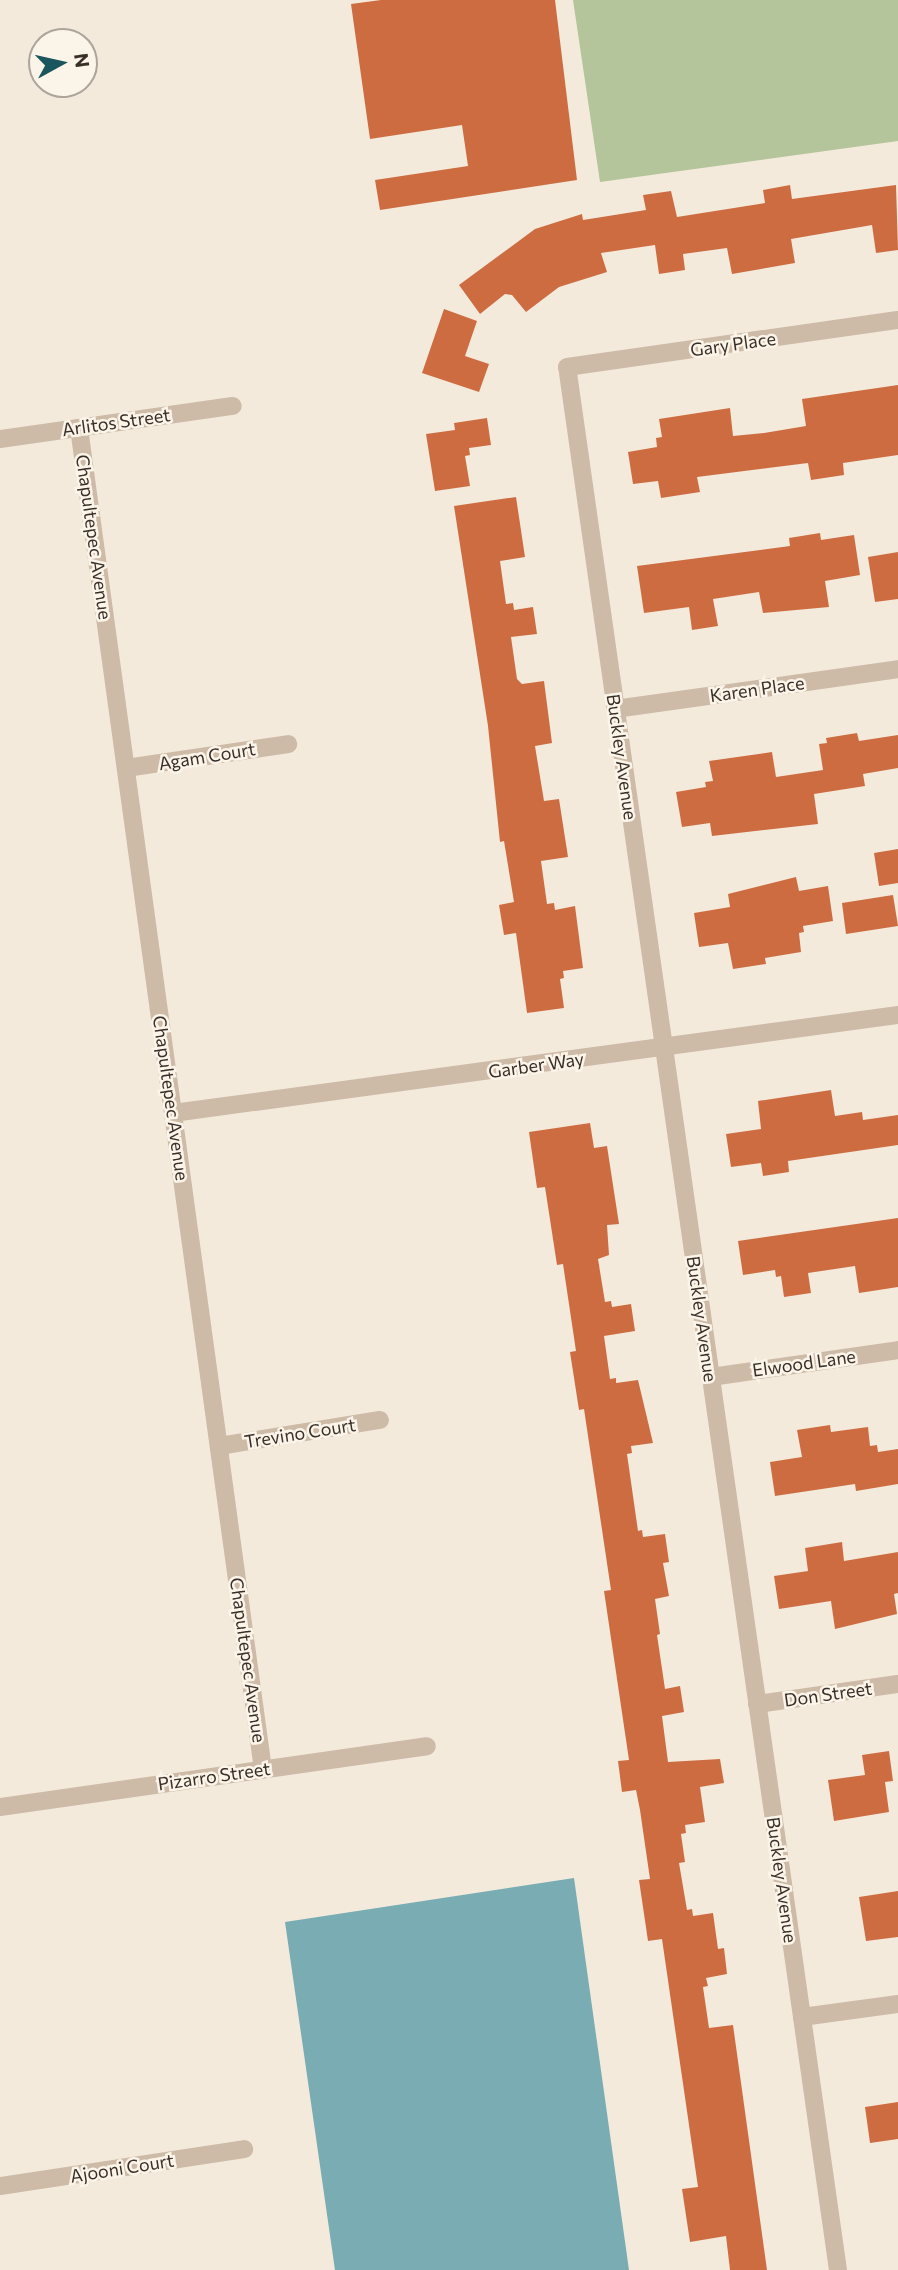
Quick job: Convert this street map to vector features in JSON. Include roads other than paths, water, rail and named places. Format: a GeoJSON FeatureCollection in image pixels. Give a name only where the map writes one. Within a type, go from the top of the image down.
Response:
{"type":"FeatureCollection","features":[{"type":"Feature","properties":{"kind":"street","name":"Gary Place"},"geometry":{"type":"LineString","coordinates":[[567,367],[898,320]]}},
{"type":"Feature","properties":{"kind":"street","name":"Buckley Avenue"},"geometry":{"type":"LineString","coordinates":[[567,367],[838,2270]]}},
{"type":"Feature","properties":{"kind":"street","name":"Arlitos Street"},"geometry":{"type":"LineString","coordinates":[[0,439],[233,406]]}},
{"type":"Feature","properties":{"kind":"street","name":"Chapultepec Avenue"},"geometry":{"type":"LineString","coordinates":[[79,428],[263,1769]]}},
{"type":"Feature","properties":{"kind":"street","name":"Karen Place"},"geometry":{"type":"LineString","coordinates":[[615,709],[898,669]]}},
{"type":"Feature","properties":{"kind":"street","name":"Agam Court"},"geometry":{"type":"LineString","coordinates":[[126,768],[288,744]]}},
{"type":"Feature","properties":{"kind":"street","name":"Garber Way"},"geometry":{"type":"LineString","coordinates":[[173,1113],[898,1015]]}},
{"type":"Feature","properties":{"kind":"street","name":"Elwood Lane"},"geometry":{"type":"LineString","coordinates":[[711,1377],[898,1350]]}},
{"type":"Feature","properties":{"kind":"street","name":"Trevino Court"},"geometry":{"type":"LineString","coordinates":[[219,1446],[380,1420]]}},
{"type":"Feature","properties":{"kind":"street","name":"Don Street"},"geometry":{"type":"LineString","coordinates":[[757,1704],[898,1684]]}},
{"type":"Feature","properties":{"kind":"street","name":"Pizarro Street"},"geometry":{"type":"LineString","coordinates":[[0,1807],[427,1746]]}},
{"type":"Feature","properties":{"kind":"street"},"geometry":{"type":"LineString","coordinates":[[802,2017],[898,2004]]}},
{"type":"Feature","properties":{"kind":"street","name":"Ajooni Court"},"geometry":{"type":"LineString","coordinates":[[0,2186],[244,2149]]}},
{"type":"Feature","properties":{"kind":"water"},"geometry":{"type":"Polygon","coordinates":[[[574,1878],[629,2270],[335,2270],[285,1922],[574,1878]]]}}]}
